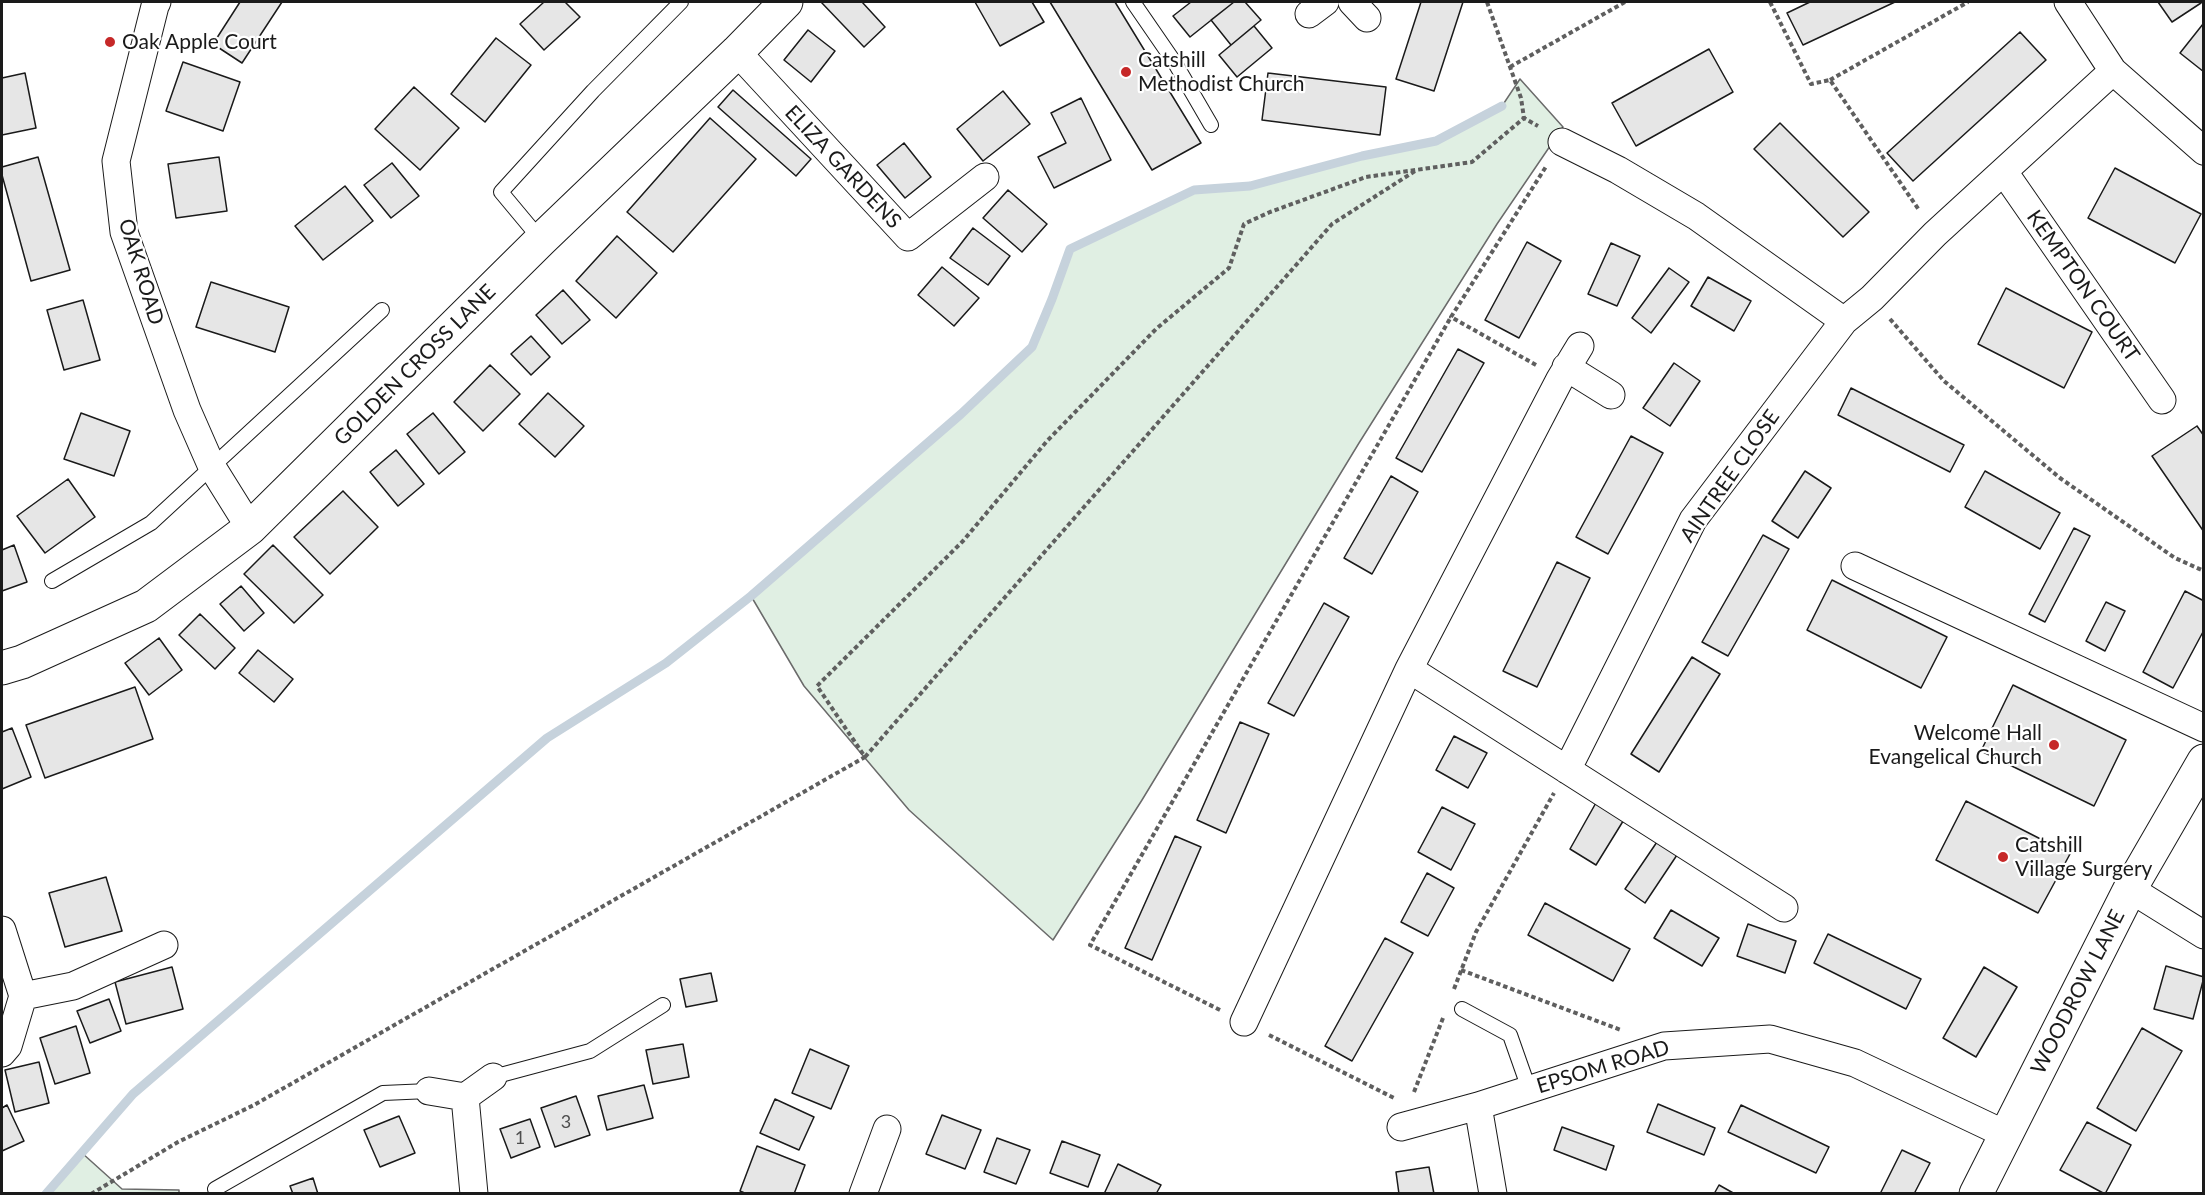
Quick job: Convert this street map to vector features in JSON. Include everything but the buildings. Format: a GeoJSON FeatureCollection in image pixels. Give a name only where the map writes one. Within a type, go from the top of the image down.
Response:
{"type":"FeatureCollection","features":[{"type":"Feature","properties":{"kind":"main road","name":"GOLDEN CROSS LANE"},"geometry":{"type":"LineString","coordinates":[[2,668],[22,662],[146,606],[250,528],[786,2]]}},
{"type":"Feature","properties":{"kind":"main road","name":"WOODROW LANE"},"geometry":{"type":"LineString","coordinates":[[1976,1194],[2130,889],[2204,761]]}},
{"type":"Feature","properties":{"kind":"street"},"geometry":{"type":"LineString","coordinates":[[2068,2],[2113,71],[2204,151]]}},
{"type":"Feature","properties":{"kind":"street","name":"OAK ROAD"},"geometry":{"type":"LineString","coordinates":[[151,3],[116,161],[124,232],[187,410],[212,467],[250,528]]}},
{"type":"Feature","properties":{"kind":"street","name":"ELIZA GARDENS"},"geometry":{"type":"LineString","coordinates":[[737,52],[908,237],[985,177]]}},
{"type":"Feature","properties":{"kind":"street","name":"AINTREE CLOSE"},"geometry":{"type":"LineString","coordinates":[[1567,770],[1694,520],[1844,321],[1872,298],[1935,234],[2113,71]]}},
{"type":"Feature","properties":{"kind":"street"},"geometry":{"type":"LineString","coordinates":[[1562,142],[1618,170],[1696,216],[1844,321]]}},
{"type":"Feature","properties":{"kind":"street","name":"KEMPTON COURT"},"geometry":{"type":"LineString","coordinates":[[2004,172],[2162,400]]}},
{"type":"Feature","properties":{"kind":"street"},"geometry":{"type":"LineString","coordinates":[[1244,1022],[1409,669],[1569,364],[1611,395]]}},
{"type":"Feature","properties":{"kind":"street"},"geometry":{"type":"LineString","coordinates":[[1855,566],[2204,728]]}},
{"type":"Feature","properties":{"kind":"street"},"geometry":{"type":"LineString","coordinates":[[1409,669],[1784,908]]}},
{"type":"Feature","properties":{"kind":"street"},"geometry":{"type":"LineString","coordinates":[[2130,889],[2204,935]]}},
{"type":"Feature","properties":{"kind":"street"},"geometry":{"type":"LineString","coordinates":[[2,930],[23,996],[8,1046],[2,1053]]}},
{"type":"Feature","properties":{"kind":"street"},"geometry":{"type":"LineString","coordinates":[[23,996],[73,986],[164,945]]}},
{"type":"Feature","properties":{"kind":"street","name":"EPSOM ROAD"},"geometry":{"type":"LineString","coordinates":[[1405,1116],[1478,1106],[1664,1046],[1770,1039],[1855,1063],[2007,1135]]}},
{"type":"Feature","properties":{"kind":"street"},"geometry":{"type":"LineString","coordinates":[[429,1091],[465,1096],[493,1077]]}},
{"type":"Feature","properties":{"kind":"street"},"geometry":{"type":"LineString","coordinates":[[465,1096],[474,1194]]}},
{"type":"Feature","properties":{"kind":"street"},"geometry":{"type":"LineString","coordinates":[[1478,1106],[1493,1194]]}},
{"type":"Feature","properties":{"kind":"street"},"geometry":{"type":"LineString","coordinates":[[862,1194],[887,1129]]}},
{"type":"Feature","properties":{"kind":"lane"},"geometry":{"type":"LineString","coordinates":[[541,240],[501,192],[593,91],[681,2]]}},
{"type":"Feature","properties":{"kind":"lane"},"geometry":{"type":"LineString","coordinates":[[1133,2],[1175,63],[1211,125]]}},
{"type":"Feature","properties":{"kind":"lane"},"geometry":{"type":"LineString","coordinates":[[52,581],[151,523],[382,310]]}},
{"type":"Feature","properties":{"kind":"lane"},"geometry":{"type":"LineString","coordinates":[[493,1077],[590,1051],[663,1005]]}},
{"type":"Feature","properties":{"kind":"lane"},"geometry":{"type":"LineString","coordinates":[[1462,1009],[1510,1035],[1529,1089]]}},
{"type":"Feature","properties":{"kind":"lane"},"geometry":{"type":"LineString","coordinates":[[214,1189],[382,1093],[429,1091]]}},
{"type":"Feature","properties":{"kind":"path"},"geometry":{"type":"LineString","coordinates":[[865,757],[817,686],[963,541],[1047,441],[1155,329],[1229,268],[1244,224],[1270,212],[1366,177],[1472,162],[1524,117],[1521,98],[1486,2]]}},
{"type":"Feature","properties":{"kind":"path"},"geometry":{"type":"LineString","coordinates":[[1510,67],[1625,2]]}},
{"type":"Feature","properties":{"kind":"path"},"geometry":{"type":"LineString","coordinates":[[1770,2],[1811,84],[1830,80],[1968,2]]}},
{"type":"Feature","properties":{"kind":"path"},"geometry":{"type":"LineString","coordinates":[[1830,80],[1935,234]]}},
{"type":"Feature","properties":{"kind":"path"},"geometry":{"type":"LineString","coordinates":[[1445,1012],[1405,1116],[1244,1022],[1090,945],[1451,317],[1562,142]]}},
{"type":"Feature","properties":{"kind":"path"},"geometry":{"type":"LineString","coordinates":[[91,1194],[178,1142],[254,1105],[865,757],[1332,224],[1418,169]]}},
{"type":"Feature","properties":{"kind":"path"},"geometry":{"type":"LineString","coordinates":[[1872,298],[1944,381],[2060,478],[2175,558],[2204,571]]}},
{"type":"Feature","properties":{"kind":"path"},"geometry":{"type":"LineString","coordinates":[[1451,317],[1569,364]]}},
{"type":"Feature","properties":{"kind":"path"},"geometry":{"type":"LineString","coordinates":[[1453,991],[1476,932],[1567,770]]}},
{"type":"Feature","properties":{"kind":"path"},"geometry":{"type":"LineString","coordinates":[[1461,970],[1664,1046]]}},
{"type":"Feature","properties":{"kind":"green space"},"geometry":{"type":"Polygon","coordinates":[[[1520,79],[1563,127],[1497,224],[1359,443],[1142,800],[1053,940],[909,810],[804,686],[751,596],[961,414],[1032,347],[1070,249],[1194,190],[1250,186],[1362,156],[1436,141],[1502,106],[1520,79]]]}},
{"type":"Feature","properties":{"kind":"green space"},"geometry":{"type":"Polygon","coordinates":[[[82,1153],[122,1189],[179,1190],[179,1193],[46,1193],[82,1153]]]}},
{"type":"Feature","properties":{"kind":"waterway"},"geometry":{"type":"LineString","coordinates":[[46,1194],[133,1094],[547,738],[666,663],[751,596],[961,414],[1032,347],[1070,249],[1194,190],[1250,186],[1362,156],[1436,141],[1502,106]]}},
{"type":"Feature","properties":{"kind":"place","name":"Oak Apple Court"},"geometry":{"type":"Point","coordinates":[110,42]}},
{"type":"Feature","properties":{"kind":"place","name":"Catshill Methodist Church"},"geometry":{"type":"Point","coordinates":[1126,72]}},
{"type":"Feature","properties":{"kind":"place","name":"Welcome Hall Evangelical Church"},"geometry":{"type":"Point","coordinates":[2054,745]}},
{"type":"Feature","properties":{"kind":"place","name":"Catshill Village Surgery"},"geometry":{"type":"Point","coordinates":[2003,857]}}]}
